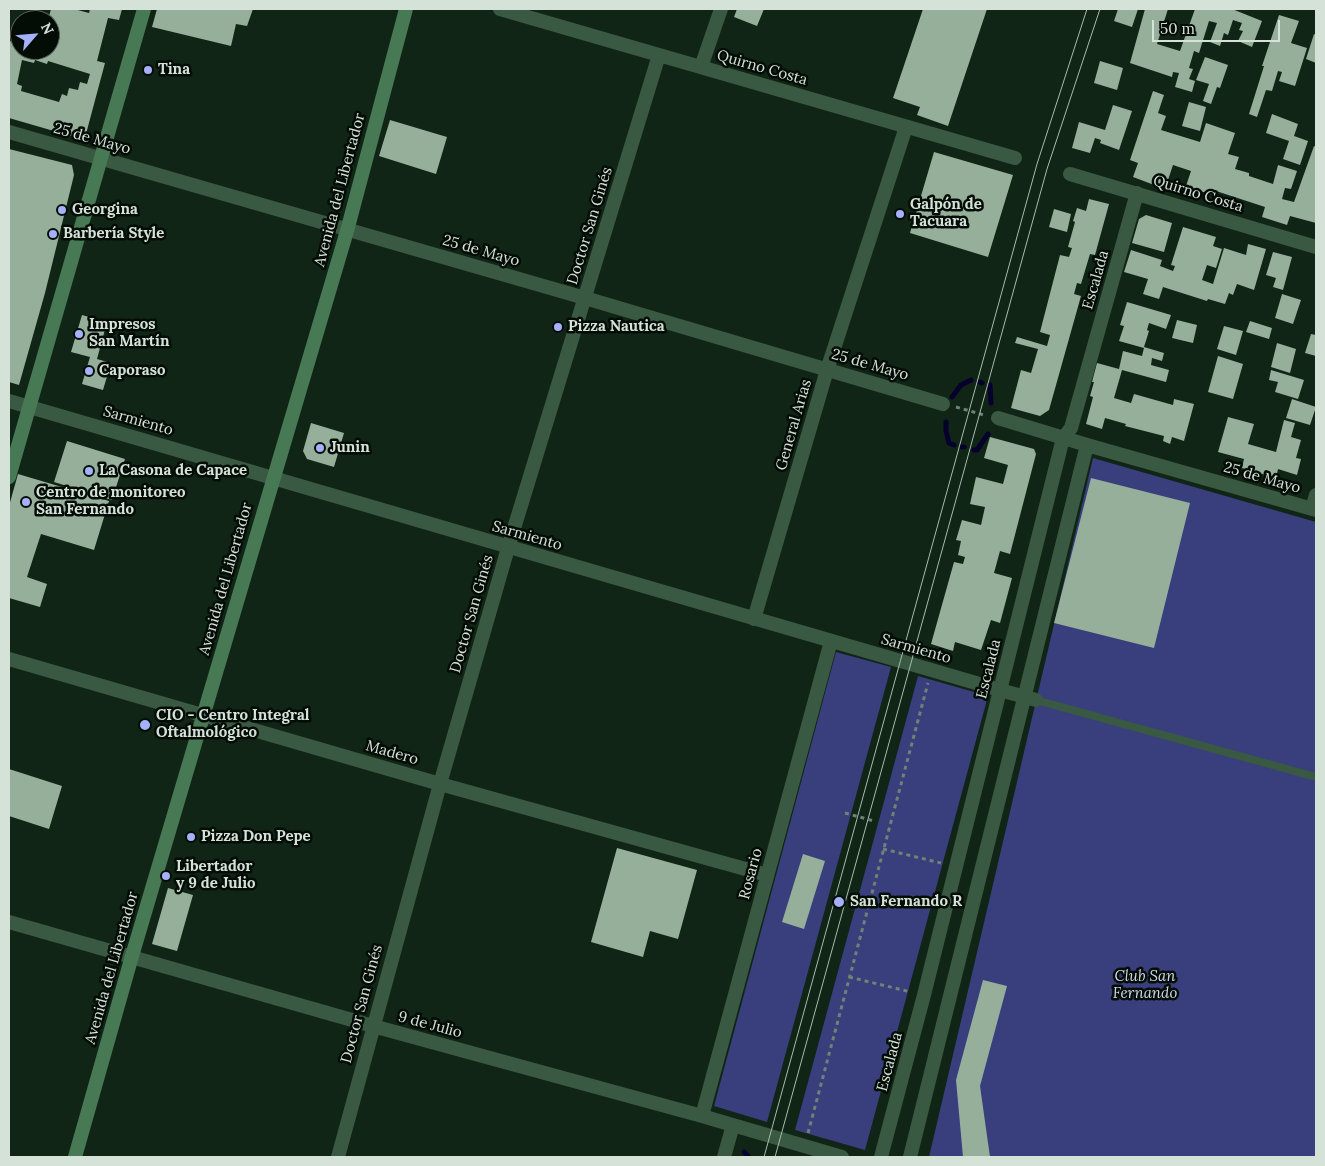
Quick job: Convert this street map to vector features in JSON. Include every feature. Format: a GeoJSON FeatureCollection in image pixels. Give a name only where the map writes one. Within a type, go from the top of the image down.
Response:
{"type":"FeatureCollection","features":[{"type":"Feature","properties":{"kind":"main road"},"geometry":{"type":"LineString","coordinates":[[9,477],[144,9]]}},
{"type":"Feature","properties":{"kind":"main road","name":"Avenida del Libertador"},"geometry":{"type":"LineString","coordinates":[[75,1157],[132,956],[347,230],[406,9]]}},
{"type":"Feature","properties":{"kind":"street","name":"Quirno Costa"},"geometry":{"type":"LineString","coordinates":[[500,9],[1015,158]]}},
{"type":"Feature","properties":{"kind":"street"},"geometry":{"type":"LineString","coordinates":[[701,67],[721,9]]}},
{"type":"Feature","properties":{"kind":"street","name":"Doctor San Ginés"},"geometry":{"type":"LineString","coordinates":[[338,1157],[440,784],[508,548],[659,55]]}},
{"type":"Feature","properties":{"kind":"street","name":"General Arias"},"geometry":{"type":"LineString","coordinates":[[754,619],[827,370],[906,127]]}},
{"type":"Feature","properties":{"kind":"street","name":"25 de Mayo"},"geometry":{"type":"LineString","coordinates":[[9,132],[585,298],[943,404]]}},
{"type":"Feature","properties":{"kind":"street","name":"Quirno Costa"},"geometry":{"type":"LineString","coordinates":[[1070,174],[1316,247]]}},
{"type":"Feature","properties":{"kind":"street","name":"Escalada"},"geometry":{"type":"LineString","coordinates":[[881,1157],[924,995],[1063,438],[1071,428],[1137,193]]}},
{"type":"Feature","properties":{"kind":"street","name":"Sarmiento"},"geometry":{"type":"LineString","coordinates":[[9,401],[1030,699]]}},
{"type":"Feature","properties":{"kind":"street","name":"25 de Mayo"},"geometry":{"type":"LineString","coordinates":[[998,418],[1314,510]]}},
{"type":"Feature","properties":{"kind":"street"},"geometry":{"type":"LineString","coordinates":[[910,1157],[1030,699],[1087,445]]}},
{"type":"Feature","properties":{"kind":"street"},"geometry":{"type":"LineString","coordinates":[[1314,510],[1316,495]]}},
{"type":"Feature","properties":{"kind":"street","name":"Rosario"},"geometry":{"type":"LineString","coordinates":[[702,1116],[830,641]]}},
{"type":"Feature","properties":{"kind":"street","name":"Madero"},"geometry":{"type":"LineString","coordinates":[[9,659],[440,784],[767,875]]}},
{"type":"Feature","properties":{"kind":"street","name":"9 de Julio"},"geometry":{"type":"LineString","coordinates":[[9,922],[842,1157]]}},
{"type":"Feature","properties":{"kind":"street"},"geometry":{"type":"LineString","coordinates":[[724,1157],[733,1125]]}},
{"type":"Feature","properties":{"kind":"lane"},"geometry":{"type":"LineString","coordinates":[[1030,699],[1316,777]]}},
{"type":"Feature","properties":{"kind":"path"},"geometry":{"type":"LineString","coordinates":[[943,404],[998,418]]}},
{"type":"Feature","properties":{"kind":"path"},"geometry":{"type":"LineString","coordinates":[[805,1146],[931,671]]}},
{"type":"Feature","properties":{"kind":"path"},"geometry":{"type":"LineString","coordinates":[[844,813],[874,821]]}},
{"type":"Feature","properties":{"kind":"path"},"geometry":{"type":"LineString","coordinates":[[884,849],[956,867]]}},
{"type":"Feature","properties":{"kind":"path"},"geometry":{"type":"LineString","coordinates":[[851,905],[868,908]]}},
{"type":"Feature","properties":{"kind":"path"},"geometry":{"type":"LineString","coordinates":[[849,977],[924,995]]}},
{"type":"Feature","properties":{"kind":"green space","name":"Club San Fernando"},"geometry":{"type":"Polygon","coordinates":[[[1093,458],[1316,522],[1316,1157],[929,1157],[1093,458]]]}},
{"type":"Feature","properties":{"kind":"green space"},"geometry":{"type":"Polygon","coordinates":[[[836,652],[891,667],[767,1122],[714,1106],[836,652]]]}},
{"type":"Feature","properties":{"kind":"green space"},"geometry":{"type":"Polygon","coordinates":[[[918,676],[988,696],[865,1150],[795,1130],[918,676]]]}},
{"type":"Feature","properties":{"kind":"building"},"geometry":{"type":"Polygon","coordinates":[[[51,9],[74,9],[89,13],[90,9],[122,9],[119,20],[108,18],[97,61],[105,63],[86,134],[78,138],[9,118],[9,41],[10,60],[22,60],[17,84],[22,86],[21,91],[59,102],[62,94],[67,96],[69,88],[78,90],[80,82],[87,84],[90,74],[48,61],[47,64],[35,60],[60,60],[60,10],[51,9]]]}},
{"type":"Feature","properties":{"kind":"building"},"geometry":{"type":"Polygon","coordinates":[[[157,9],[253,9],[247,26],[236,24],[231,46],[152,27],[157,9]]]}},
{"type":"Feature","properties":{"kind":"building"},"geometry":{"type":"Polygon","coordinates":[[[737,9],[764,9],[757,26],[734,17],[737,9]]]}},
{"type":"Feature","properties":{"kind":"building"},"geometry":{"type":"Polygon","coordinates":[[[923,9],[987,9],[948,126],[917,115],[920,107],[893,98],[923,9]]]}},
{"type":"Feature","properties":{"kind":"building"},"geometry":{"type":"Polygon","coordinates":[[[1118,9],[1138,9],[1132,27],[1114,21],[1118,9]]]}},
{"type":"Feature","properties":{"kind":"building"},"geometry":{"type":"Polygon","coordinates":[[[1145,9],[1168,9],[1157,44],[1180,51],[1195,9],[1232,9],[1262,21],[1252,47],[1238,41],[1243,31],[1239,30],[1242,23],[1233,20],[1228,35],[1224,33],[1220,46],[1210,42],[1217,23],[1209,21],[1199,53],[1194,51],[1189,68],[1193,69],[1189,79],[1195,81],[1192,92],[1175,87],[1179,73],[1173,72],[1172,77],[1130,63],[1145,9]]]}},
{"type":"Feature","properties":{"kind":"building"},"geometry":{"type":"Polygon","coordinates":[[[1279,15],[1299,21],[1291,43],[1307,48],[1295,86],[1279,81],[1282,72],[1278,71],[1272,91],[1266,90],[1257,117],[1249,114],[1279,15]]]}},
{"type":"Feature","properties":{"kind":"building"},"geometry":{"type":"Polygon","coordinates":[[[1314,34],[1316,35],[1316,63],[1306,59],[1314,34]]]}},
{"type":"Feature","properties":{"kind":"building"},"geometry":{"type":"Polygon","coordinates":[[[1205,57],[1228,65],[1220,88],[1217,87],[1211,104],[1203,101],[1209,84],[1196,80],[1205,57]]]}},
{"type":"Feature","properties":{"kind":"building"},"geometry":{"type":"Polygon","coordinates":[[[22,60],[35,60],[34,63],[22,60]]]}},
{"type":"Feature","properties":{"kind":"building"},"geometry":{"type":"Polygon","coordinates":[[[1100,61],[1123,68],[1117,90],[1094,83],[1100,61]]]}},
{"type":"Feature","properties":{"kind":"building"},"geometry":{"type":"Polygon","coordinates":[[[1153,91],[1164,95],[1158,113],[1166,116],[1161,130],[1200,142],[1206,123],[1235,133],[1228,154],[1239,157],[1235,169],[1273,184],[1278,165],[1297,171],[1291,189],[1285,188],[1282,199],[1294,202],[1314,146],[1316,147],[1316,223],[1290,216],[1287,225],[1262,217],[1265,207],[1216,191],[1215,196],[1186,186],[1191,171],[1173,165],[1165,189],[1133,177],[1138,163],[1130,160],[1153,91]]]}},
{"type":"Feature","properties":{"kind":"building"},"geometry":{"type":"Polygon","coordinates":[[[1189,102],[1206,107],[1200,131],[1182,126],[1189,102]]]}},
{"type":"Feature","properties":{"kind":"building"},"geometry":{"type":"Polygon","coordinates":[[[1113,105],[1132,111],[1119,150],[1100,143],[1101,140],[1095,138],[1090,153],[1072,148],[1079,122],[1105,130],[1113,105]]]}},
{"type":"Feature","properties":{"kind":"building"},"geometry":{"type":"Polygon","coordinates":[[[1272,114],[1298,124],[1294,136],[1308,141],[1300,165],[1283,159],[1289,141],[1266,133],[1272,114]]]}},
{"type":"Feature","properties":{"kind":"building"},"geometry":{"type":"Polygon","coordinates":[[[390,120],[447,137],[436,174],[379,156],[390,120]]]}},
{"type":"Feature","properties":{"kind":"building"},"geometry":{"type":"Polygon","coordinates":[[[9,149],[72,165],[74,175],[45,293],[19,385],[9,382],[9,149]]]}},
{"type":"Feature","properties":{"kind":"building"},"geometry":{"type":"Polygon","coordinates":[[[934,152],[1013,175],[988,257],[910,233],[934,152]]]}},
{"type":"Feature","properties":{"kind":"building"},"geometry":{"type":"Polygon","coordinates":[[[1089,199],[1109,204],[1095,255],[1090,254],[1081,284],[1077,283],[1074,294],[1081,296],[1049,410],[1040,416],[1011,408],[1021,370],[1031,373],[1038,349],[1015,343],[1017,337],[1047,346],[1050,335],[1040,332],[1060,255],[1069,257],[1072,248],[1068,247],[1077,208],[1086,211],[1089,199]]]}},
{"type":"Feature","properties":{"kind":"building"},"geometry":{"type":"Polygon","coordinates":[[[1054,209],[1071,214],[1067,232],[1049,227],[1054,209]]]}},
{"type":"Feature","properties":{"kind":"building"},"geometry":{"type":"Polygon","coordinates":[[[1146,215],[1172,223],[1164,252],[1132,243],[1139,219],[1146,215]]]}},
{"type":"Feature","properties":{"kind":"building"},"geometry":{"type":"Polygon","coordinates":[[[1183,227],[1216,237],[1213,246],[1222,249],[1216,268],[1207,265],[1202,280],[1213,284],[1224,248],[1246,255],[1248,244],[1266,249],[1254,290],[1237,284],[1233,295],[1229,293],[1225,304],[1208,299],[1207,301],[1163,287],[1159,299],[1143,294],[1148,279],[1124,272],[1131,250],[1162,260],[1160,266],[1173,271],[1175,266],[1171,265],[1183,227]]]}},
{"type":"Feature","properties":{"kind":"building"},"geometry":{"type":"Polygon","coordinates":[[[1273,252],[1292,257],[1283,290],[1273,287],[1276,278],[1266,275],[1273,252]]]}},
{"type":"Feature","properties":{"kind":"building"},"geometry":{"type":"Polygon","coordinates":[[[1282,294],[1301,300],[1293,324],[1275,318],[1282,294]]]}},
{"type":"Feature","properties":{"kind":"building"},"geometry":{"type":"Polygon","coordinates":[[[1127,302],[1171,315],[1166,329],[1149,323],[1147,330],[1149,331],[1144,347],[1164,353],[1162,361],[1152,358],[1151,365],[1169,370],[1166,382],[1122,370],[1114,398],[1131,403],[1134,394],[1173,405],[1174,399],[1194,404],[1184,441],[1172,437],[1170,444],[1163,441],[1164,436],[1125,426],[1126,424],[1105,418],[1102,429],[1086,424],[1093,397],[1090,396],[1097,363],[1119,369],[1123,351],[1142,356],[1144,348],[1119,341],[1124,326],[1120,325],[1127,302]]]}},
{"type":"Feature","properties":{"kind":"building"},"geometry":{"type":"Polygon","coordinates":[[[82,315],[107,322],[97,359],[111,363],[103,390],[82,384],[90,357],[71,352],[82,315]]]}},
{"type":"Feature","properties":{"kind":"building"},"geometry":{"type":"Polygon","coordinates":[[[1177,320],[1197,325],[1193,343],[1172,338],[1177,320]]]}},
{"type":"Feature","properties":{"kind":"building"},"geometry":{"type":"Polygon","coordinates":[[[1250,321],[1272,328],[1269,339],[1246,332],[1250,321]]]}},
{"type":"Feature","properties":{"kind":"building"},"geometry":{"type":"Polygon","coordinates":[[[1224,326],[1243,331],[1236,355],[1217,349],[1224,326]]]}},
{"type":"Feature","properties":{"kind":"building"},"geometry":{"type":"Polygon","coordinates":[[[1311,334],[1316,335],[1316,356],[1305,353],[1311,334]]]}},
{"type":"Feature","properties":{"kind":"building"},"geometry":{"type":"Polygon","coordinates":[[[1277,343],[1296,349],[1290,373],[1271,367],[1277,343]]]}},
{"type":"Feature","properties":{"kind":"building"},"geometry":{"type":"Polygon","coordinates":[[[1218,356],[1243,364],[1233,399],[1208,392],[1218,356]]]}},
{"type":"Feature","properties":{"kind":"building"},"geometry":{"type":"Polygon","coordinates":[[[1271,370],[1304,380],[1298,399],[1275,392],[1278,382],[1269,380],[1271,370]]]}},
{"type":"Feature","properties":{"kind":"building"},"geometry":{"type":"Polygon","coordinates":[[[1292,399],[1316,407],[1310,425],[1286,418],[1292,399]]]}},
{"type":"Feature","properties":{"kind":"building"},"geometry":{"type":"Polygon","coordinates":[[[1228,417],[1254,424],[1248,444],[1276,452],[1284,420],[1295,423],[1291,437],[1301,440],[1296,458],[1301,459],[1297,475],[1278,469],[1276,478],[1242,468],[1244,459],[1218,452],[1228,417]]]}},
{"type":"Feature","properties":{"kind":"building"},"geometry":{"type":"Polygon","coordinates":[[[311,423],[344,433],[334,467],[307,459],[303,451],[311,423]]]}},
{"type":"Feature","properties":{"kind":"building"},"geometry":{"type":"Polygon","coordinates":[[[990,437],[1034,449],[1036,454],[1010,554],[1000,551],[994,573],[1012,578],[1000,623],[991,620],[981,650],[955,642],[953,651],[931,644],[954,562],[963,564],[965,557],[958,555],[961,541],[956,540],[962,520],[981,525],[985,507],[970,504],[976,477],[1003,484],[1008,465],[984,458],[990,437]]]}},
{"type":"Feature","properties":{"kind":"building","name":"La Casona de Capace"},"geometry":{"type":"Polygon","coordinates":[[[67,441],[125,459],[112,500],[54,482],[67,441]]]}},
{"type":"Feature","properties":{"kind":"building"},"geometry":{"type":"Polygon","coordinates":[[[18,474],[109,501],[94,550],[41,534],[27,577],[47,584],[40,607],[9,598],[9,506],[18,474]]]}},
{"type":"Feature","properties":{"kind":"building"},"geometry":{"type":"Polygon","coordinates":[[[1091,478],[1190,503],[1154,648],[1054,623],[1091,478]]]}},
{"type":"Feature","properties":{"kind":"building"},"geometry":{"type":"Polygon","coordinates":[[[9,769],[62,786],[49,829],[9,816],[9,769]]]}},
{"type":"Feature","properties":{"kind":"building"},"geometry":{"type":"Polygon","coordinates":[[[617,848],[697,870],[678,939],[650,931],[643,957],[591,942],[617,848]]]}},
{"type":"Feature","properties":{"kind":"building"},"geometry":{"type":"Polygon","coordinates":[[[803,854],[825,861],[804,929],[782,922],[803,854]]]}},
{"type":"Feature","properties":{"kind":"building"},"geometry":{"type":"Polygon","coordinates":[[[168,888],[193,895],[177,951],[152,944],[168,888]]]}},
{"type":"Feature","properties":{"kind":"building"},"geometry":{"type":"Polygon","coordinates":[[[983,980],[1007,986],[980,1086],[990,1157],[963,1157],[956,1080],[983,980]]]}},
{"type":"Feature","properties":{"kind":"waterway"},"geometry":{"type":"LineString","coordinates":[[952,397],[961,385],[971,380]]}},
{"type":"Feature","properties":{"kind":"waterway"},"geometry":{"type":"LineString","coordinates":[[990,385],[991,403]]}},
{"type":"Feature","properties":{"kind":"waterway"},"geometry":{"type":"LineString","coordinates":[[946,422],[949,443],[954,445]]}},
{"type":"Feature","properties":{"kind":"waterway"},"geometry":{"type":"LineString","coordinates":[[974,450],[977,450],[988,434]]}},
{"type":"Feature","properties":{"kind":"waterway"},"geometry":{"type":"LineString","coordinates":[[744,1152],[749,1157]]}},
{"type":"Feature","properties":{"kind":"tram line"},"geometry":{"type":"LineString","coordinates":[[764,1157],[1037,164],[1087,9]]}},
{"type":"Feature","properties":{"kind":"tram line"},"geometry":{"type":"LineString","coordinates":[[775,1157],[1047,169],[1100,9]]}},
{"type":"Feature","properties":{"kind":"place","name":"Tina"},"geometry":{"type":"Point","coordinates":[148,70]}},
{"type":"Feature","properties":{"kind":"place","name":"Georgina"},"geometry":{"type":"Point","coordinates":[62,210]}},
{"type":"Feature","properties":{"kind":"place","name":"Galpón de Tacuara"},"geometry":{"type":"Point","coordinates":[900,214]}},
{"type":"Feature","properties":{"kind":"place","name":"Barbería Style"},"geometry":{"type":"Point","coordinates":[53,234]}},
{"type":"Feature","properties":{"kind":"place","name":"Pizza Nautica"},"geometry":{"type":"Point","coordinates":[558,327]}},
{"type":"Feature","properties":{"kind":"place","name":"Impresos San Martín"},"geometry":{"type":"Point","coordinates":[79,334]}},
{"type":"Feature","properties":{"kind":"place","name":"Caporaso"},"geometry":{"type":"Point","coordinates":[89,371]}},
{"type":"Feature","properties":{"kind":"place","name":"Junin"},"geometry":{"type":"Point","coordinates":[320,448]}},
{"type":"Feature","properties":{"kind":"place","name":"La Casona de Capace"},"geometry":{"type":"Point","coordinates":[89,471]}},
{"type":"Feature","properties":{"kind":"place","name":"Centro de monitoreo San Fernando"},"geometry":{"type":"Point","coordinates":[26,502]}},
{"type":"Feature","properties":{"kind":"place","name":"CIO - Centro Integral Oftalmológico"},"geometry":{"type":"Point","coordinates":[145,725]}},
{"type":"Feature","properties":{"kind":"place","name":"Pizza Don Pepe"},"geometry":{"type":"Point","coordinates":[191,837]}},
{"type":"Feature","properties":{"kind":"place","name":"Libertador y 9 de Julio"},"geometry":{"type":"Point","coordinates":[166,876]}},
{"type":"Feature","properties":{"kind":"place","name":"San Fernando R"},"geometry":{"type":"Point","coordinates":[839,902]}}]}
